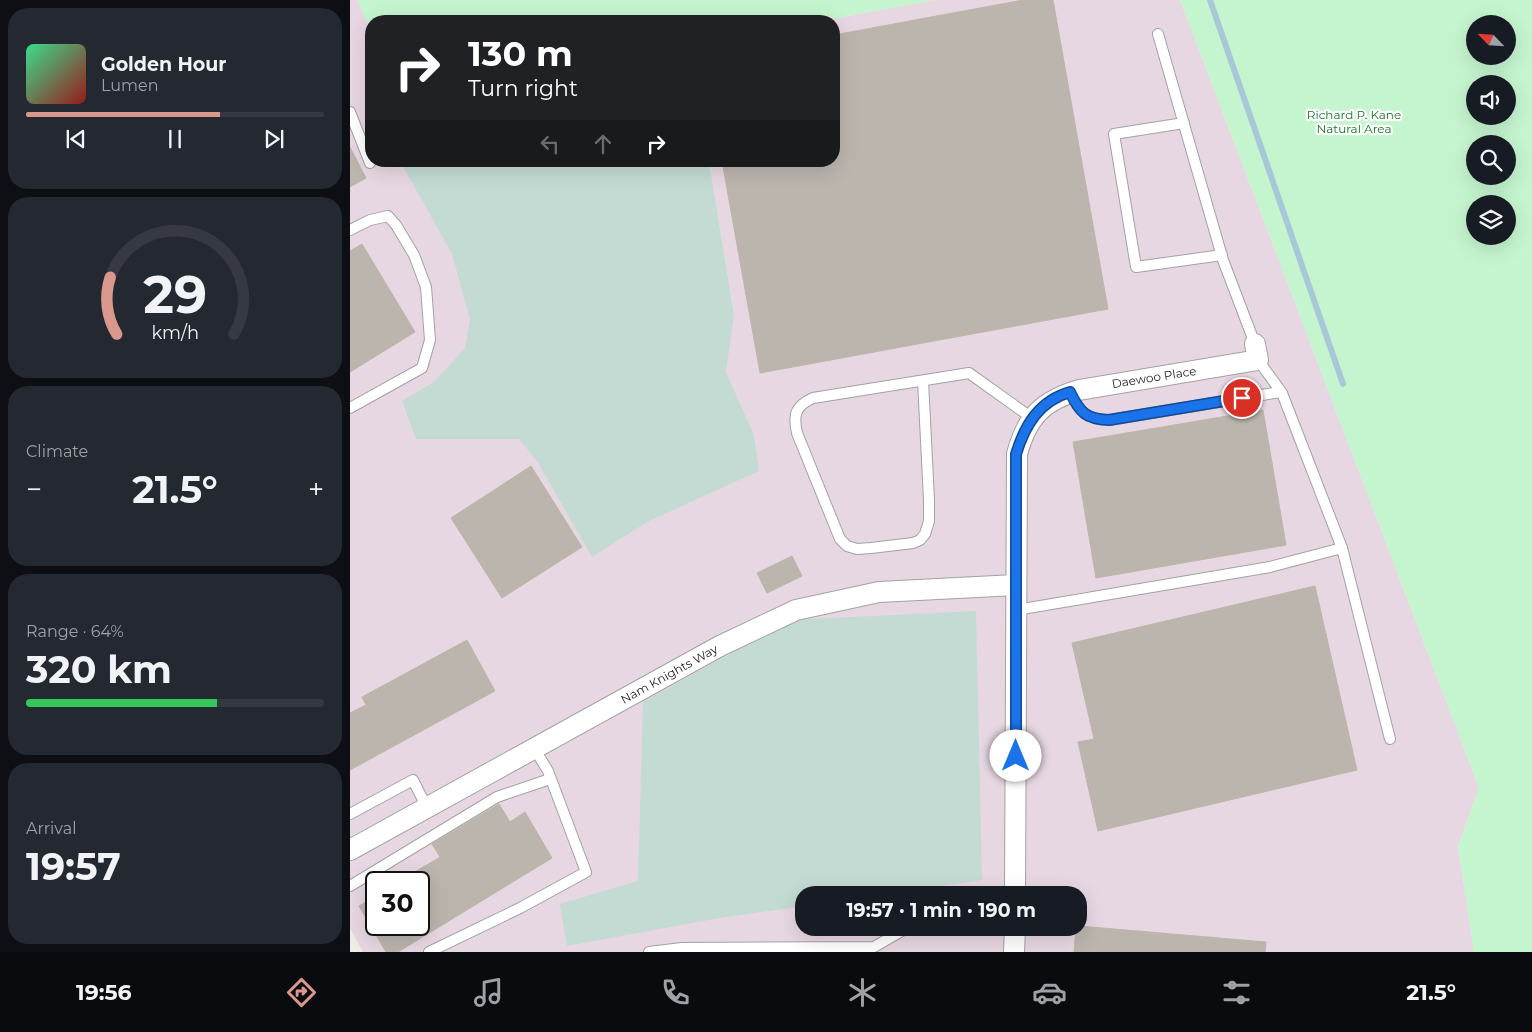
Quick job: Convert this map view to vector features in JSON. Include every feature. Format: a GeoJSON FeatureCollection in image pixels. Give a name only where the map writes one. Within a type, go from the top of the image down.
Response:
{"type":"FeatureCollection","features":[{"type":"Feature","properties":{"kind":"street","name":"Daewoo Place"},"geometry":{"type":"LineString","coordinates":[[1067,393],[1256,352]]}},
{"type":"Feature","properties":{"kind":"street"},"geometry":{"type":"LineString","coordinates":[[1015,886],[1016,454],[1022,436],[1032,418],[1047,404],[1067,393]]}},
{"type":"Feature","properties":{"kind":"street","name":"Nam Knights Way"},"geometry":{"type":"LineString","coordinates":[[350,850],[720,646],[796,610],[879,592],[1016,585]]}},
{"type":"Feature","properties":{"kind":"street"},"geometry":{"type":"LineString","coordinates":[[1014,936],[1014,952]]}},
{"type":"Feature","properties":{"kind":"lane"},"geometry":{"type":"LineString","coordinates":[[1158,34],[1222,255],[1256,352],[1280,392],[1342,548],[1390,739]]}},
{"type":"Feature","properties":{"kind":"lane"},"geometry":{"type":"LineString","coordinates":[[350,112],[365,150]]}},
{"type":"Feature","properties":{"kind":"lane"},"geometry":{"type":"LineString","coordinates":[[1184,123],[1114,134],[1136,267],[1222,255]]}},
{"type":"Feature","properties":{"kind":"lane"},"geometry":{"type":"LineString","coordinates":[[350,230],[370,220],[388,216],[396,226],[414,255],[426,287],[430,340],[422,368],[350,408]]}},
{"type":"Feature","properties":{"kind":"lane"},"geometry":{"type":"LineString","coordinates":[[923,381],[929,500],[925,534],[913,544],[857,549],[847,546],[840,539],[797,433],[794,420],[804,402],[813,398],[969,373],[1032,418]]}},
{"type":"Feature","properties":{"kind":"lane"},"geometry":{"type":"LineString","coordinates":[[1067,393],[1076,406],[1085,414],[1096,419],[1109,420],[1280,392]]}},
{"type":"Feature","properties":{"kind":"lane"},"geometry":{"type":"LineString","coordinates":[[1016,610],[1270,567],[1342,548]]}},
{"type":"Feature","properties":{"kind":"lane"},"geometry":{"type":"LineString","coordinates":[[429,952],[520,908],[586,872],[548,771],[534,748]]}},
{"type":"Feature","properties":{"kind":"lane"},"geometry":{"type":"LineString","coordinates":[[350,886],[497,797],[550,779]]}},
{"type":"Feature","properties":{"kind":"lane"},"geometry":{"type":"LineString","coordinates":[[350,814],[413,780],[427,808]]}},
{"type":"Feature","properties":{"kind":"lane"},"geometry":{"type":"LineString","coordinates":[[649,952],[682,948],[874,947],[893,936]]}},
{"type":"Feature","properties":{"kind":"shaded area"},"geometry":{"type":"Polygon","coordinates":[[[350,0],[357,0],[365,18],[365,167],[443,167],[734,313],[710,167],[840,167],[840,17],[935,0],[1180,0],[1479,788],[1458,846],[1474,952],[363,952],[350,928],[350,0]]]}},
{"type":"Feature","properties":{"kind":"shaded area"},"geometry":{"type":"Polygon","coordinates":[[[403,167],[710,167],[734,314],[726,372],[754,435],[759,471],[647,522],[592,557],[537,461],[519,439],[416,439],[402,401],[434,382],[465,348],[470,319],[452,254],[403,167]]]}},
{"type":"Feature","properties":{"kind":"shaded area"},"geometry":{"type":"Polygon","coordinates":[[[976,611],[982,880],[940,886],[795,886],[795,907],[719,918],[567,946],[560,904],[638,881],[643,702],[791,620],[976,611]]]}},
{"type":"Feature","properties":{"kind":"green space"},"geometry":{"type":"Polygon","coordinates":[[[357,0],[935,0],[840,17],[840,15],[365,15],[365,18],[357,0]]]}},
{"type":"Feature","properties":{"kind":"green space","name":"Richard P. Kane Natural Area"},"geometry":{"type":"Polygon","coordinates":[[[1180,0],[1532,0],[1532,952],[1474,952],[1458,846],[1479,788],[1180,0]]]}},
{"type":"Feature","properties":{"kind":"building"},"geometry":{"type":"Polygon","coordinates":[[[1023,0],[1053,0],[1108,309],[760,373],[723,167],[840,167],[840,34],[1023,0]]]}},
{"type":"Feature","properties":{"kind":"building"},"geometry":{"type":"Polygon","coordinates":[[[350,147],[366,178],[350,187],[350,147]]]}},
{"type":"Feature","properties":{"kind":"building"},"geometry":{"type":"Polygon","coordinates":[[[362,244],[415,332],[350,372],[350,251],[362,244]]]}},
{"type":"Feature","properties":{"kind":"building"},"geometry":{"type":"Polygon","coordinates":[[[1263,410],[1286,545],[1096,578],[1073,442],[1263,410]]]}},
{"type":"Feature","properties":{"kind":"building"},"geometry":{"type":"Polygon","coordinates":[[[531,466],[582,547],[502,598],[451,518],[531,466]]]}},
{"type":"Feature","properties":{"kind":"building"},"geometry":{"type":"Polygon","coordinates":[[[792,556],[802,576],[767,593],[757,573],[792,556]]]}},
{"type":"Feature","properties":{"kind":"building"},"geometry":{"type":"Polygon","coordinates":[[[1315,586],[1357,770],[1098,831],[1078,742],[1094,739],[1072,643],[1315,586]]]}},
{"type":"Feature","properties":{"kind":"building"},"geometry":{"type":"Polygon","coordinates":[[[467,640],[495,691],[350,770],[350,713],[366,705],[362,697],[467,640]]]}},
{"type":"Feature","properties":{"kind":"building"},"geometry":{"type":"Polygon","coordinates":[[[499,804],[510,822],[525,812],[552,858],[430,932],[430,871],[416,871],[440,857],[432,844],[499,804]]]}},
{"type":"Feature","properties":{"kind":"building"},"geometry":{"type":"Polygon","coordinates":[[[365,902],[365,916],[359,906],[365,902]]]}},
{"type":"Feature","properties":{"kind":"building"},"geometry":{"type":"Polygon","coordinates":[[[1087,927],[1266,942],[1265,952],[1074,952],[1075,936],[1087,936],[1087,927]]]}},
{"type":"Feature","properties":{"kind":"building"},"geometry":{"type":"Polygon","coordinates":[[[377,936],[424,936],[398,952],[386,952],[377,936]]]}},
{"type":"Feature","properties":{"kind":"waterway"},"geometry":{"type":"LineString","coordinates":[[1210,0],[1343,384]]}},
{"type":"Feature","properties":{"kind":"route"},"geometry":{"type":"LineString","coordinates":[[1016,756],[1016,454],[1022,436],[1032,418],[1047,404],[1070,392],[1076,406],[1085,414],[1096,419],[1109,420],[1242,398]]}}]}
